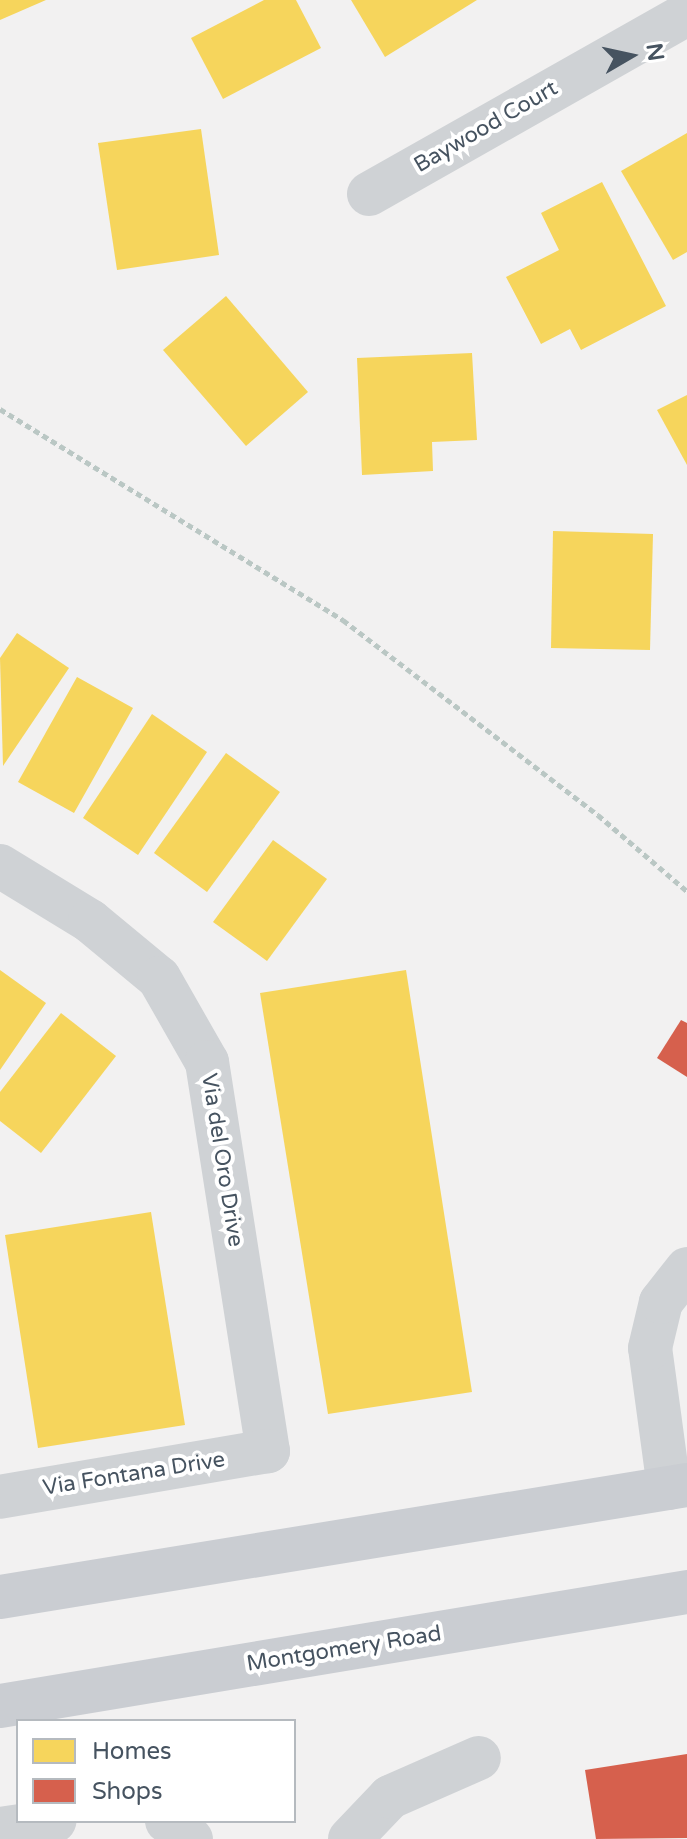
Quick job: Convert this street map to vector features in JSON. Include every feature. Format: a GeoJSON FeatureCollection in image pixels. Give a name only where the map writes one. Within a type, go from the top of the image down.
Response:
{"type":"FeatureCollection","features":[{"type":"Feature","properties":{"kind":"main road"},"geometry":{"type":"LineString","coordinates":[[0,1597],[678,1487]]}},
{"type":"Feature","properties":{"kind":"main road","name":"Montgomery Road"},"geometry":{"type":"LineString","coordinates":[[0,1706],[687,1592]]}},
{"type":"Feature","properties":{"kind":"street","name":"Baywood Court"},"geometry":{"type":"LineString","coordinates":[[369,194],[687,14]]}},
{"type":"Feature","properties":{"kind":"street","name":"Via del Oro Drive"},"geometry":{"type":"LineString","coordinates":[[0,866],[90,921],[159,978],[207,1062],[268,1451]]}},
{"type":"Feature","properties":{"kind":"street"},"geometry":{"type":"LineString","coordinates":[[678,1487],[650,1348],[661,1302],[687,1269]]}},
{"type":"Feature","properties":{"kind":"street","name":"Via Fontana Drive"},"geometry":{"type":"LineString","coordinates":[[0,1497],[268,1451]]}},
{"type":"Feature","properties":{"kind":"street"},"geometry":{"type":"LineString","coordinates":[[350,1839],[390,1797],[479,1758]]}},
{"type":"Feature","properties":{"kind":"street"},"geometry":{"type":"LineString","coordinates":[[0,1829],[40,1823]]}},
{"type":"Feature","properties":{"kind":"street"},"geometry":{"type":"LineString","coordinates":[[170,1823],[191,1839]]}},
{"type":"Feature","properties":{"kind":"path"},"geometry":{"type":"LineString","coordinates":[[0,409],[343,620],[598,815],[687,891]]}},
{"type":"Feature","properties":{"kind":"building: Homes"},"geometry":{"type":"Polygon","coordinates":[[[0,0],[46,0],[0,20],[0,0]]]}},
{"type":"Feature","properties":{"kind":"building: Homes"},"geometry":{"type":"Polygon","coordinates":[[[264,0],[296,0],[321,48],[223,99],[191,38],[264,0]]]}},
{"type":"Feature","properties":{"kind":"building: Homes"},"geometry":{"type":"Polygon","coordinates":[[[351,0],[477,0],[385,57],[351,0]]]}},
{"type":"Feature","properties":{"kind":"building: Homes"},"geometry":{"type":"Polygon","coordinates":[[[201,129],[219,255],[117,270],[98,143],[201,129]]]}},
{"type":"Feature","properties":{"kind":"building: Homes"},"geometry":{"type":"Polygon","coordinates":[[[687,133],[687,252],[673,260],[621,171],[687,133]]]}},
{"type":"Feature","properties":{"kind":"building: Homes"},"geometry":{"type":"Polygon","coordinates":[[[602,182],[666,306],[581,350],[570,329],[541,344],[506,277],[559,250],[541,213],[602,182]]]}},
{"type":"Feature","properties":{"kind":"building: Homes"},"geometry":{"type":"Polygon","coordinates":[[[226,296],[308,392],[246,446],[163,350],[226,296]]]}},
{"type":"Feature","properties":{"kind":"building: Homes"},"geometry":{"type":"Polygon","coordinates":[[[472,353],[477,440],[432,442],[433,471],[362,475],[357,358],[472,353]]]}},
{"type":"Feature","properties":{"kind":"building: Homes"},"geometry":{"type":"Polygon","coordinates":[[[687,395],[687,465],[657,410],[687,395]]]}},
{"type":"Feature","properties":{"kind":"building: Homes"},"geometry":{"type":"Polygon","coordinates":[[[553,531],[653,534],[650,650],[551,648],[553,531]]]}},
{"type":"Feature","properties":{"kind":"building: Homes"},"geometry":{"type":"Polygon","coordinates":[[[17,633],[69,668],[3,766],[0,658],[17,633]]]}},
{"type":"Feature","properties":{"kind":"building: Homes"},"geometry":{"type":"Polygon","coordinates":[[[77,677],[133,708],[74,813],[18,782],[77,677]]]}},
{"type":"Feature","properties":{"kind":"building: Homes"},"geometry":{"type":"Polygon","coordinates":[[[152,714],[207,752],[138,855],[83,818],[152,714]]]}},
{"type":"Feature","properties":{"kind":"building: Homes"},"geometry":{"type":"Polygon","coordinates":[[[226,753],[280,792],[207,892],[154,853],[226,753]]]}},
{"type":"Feature","properties":{"kind":"building: Homes"},"geometry":{"type":"Polygon","coordinates":[[[273,840],[327,879],[267,961],[213,922],[273,840]]]}},
{"type":"Feature","properties":{"kind":"building: Homes"},"geometry":{"type":"Polygon","coordinates":[[[0,970],[46,1003],[0,1070],[0,970]]]}},
{"type":"Feature","properties":{"kind":"building: Homes"},"geometry":{"type":"Polygon","coordinates":[[[406,970],[472,1392],[328,1414],[260,993],[406,970]]]}},
{"type":"Feature","properties":{"kind":"building: Homes"},"geometry":{"type":"Polygon","coordinates":[[[61,1013],[116,1056],[41,1153],[0,1121],[0,1092],[61,1013]]]}},
{"type":"Feature","properties":{"kind":"building: Homes"},"geometry":{"type":"Polygon","coordinates":[[[151,1212],[185,1425],[38,1448],[5,1235],[151,1212]]]}},
{"type":"Feature","properties":{"kind":"building: Shops"},"geometry":{"type":"Polygon","coordinates":[[[681,1020],[687,1023],[687,1077],[657,1058],[681,1020]]]}},
{"type":"Feature","properties":{"kind":"building: Shops"},"geometry":{"type":"Polygon","coordinates":[[[687,1754],[687,1838],[596,1839],[585,1770],[687,1754]]]}}]}
